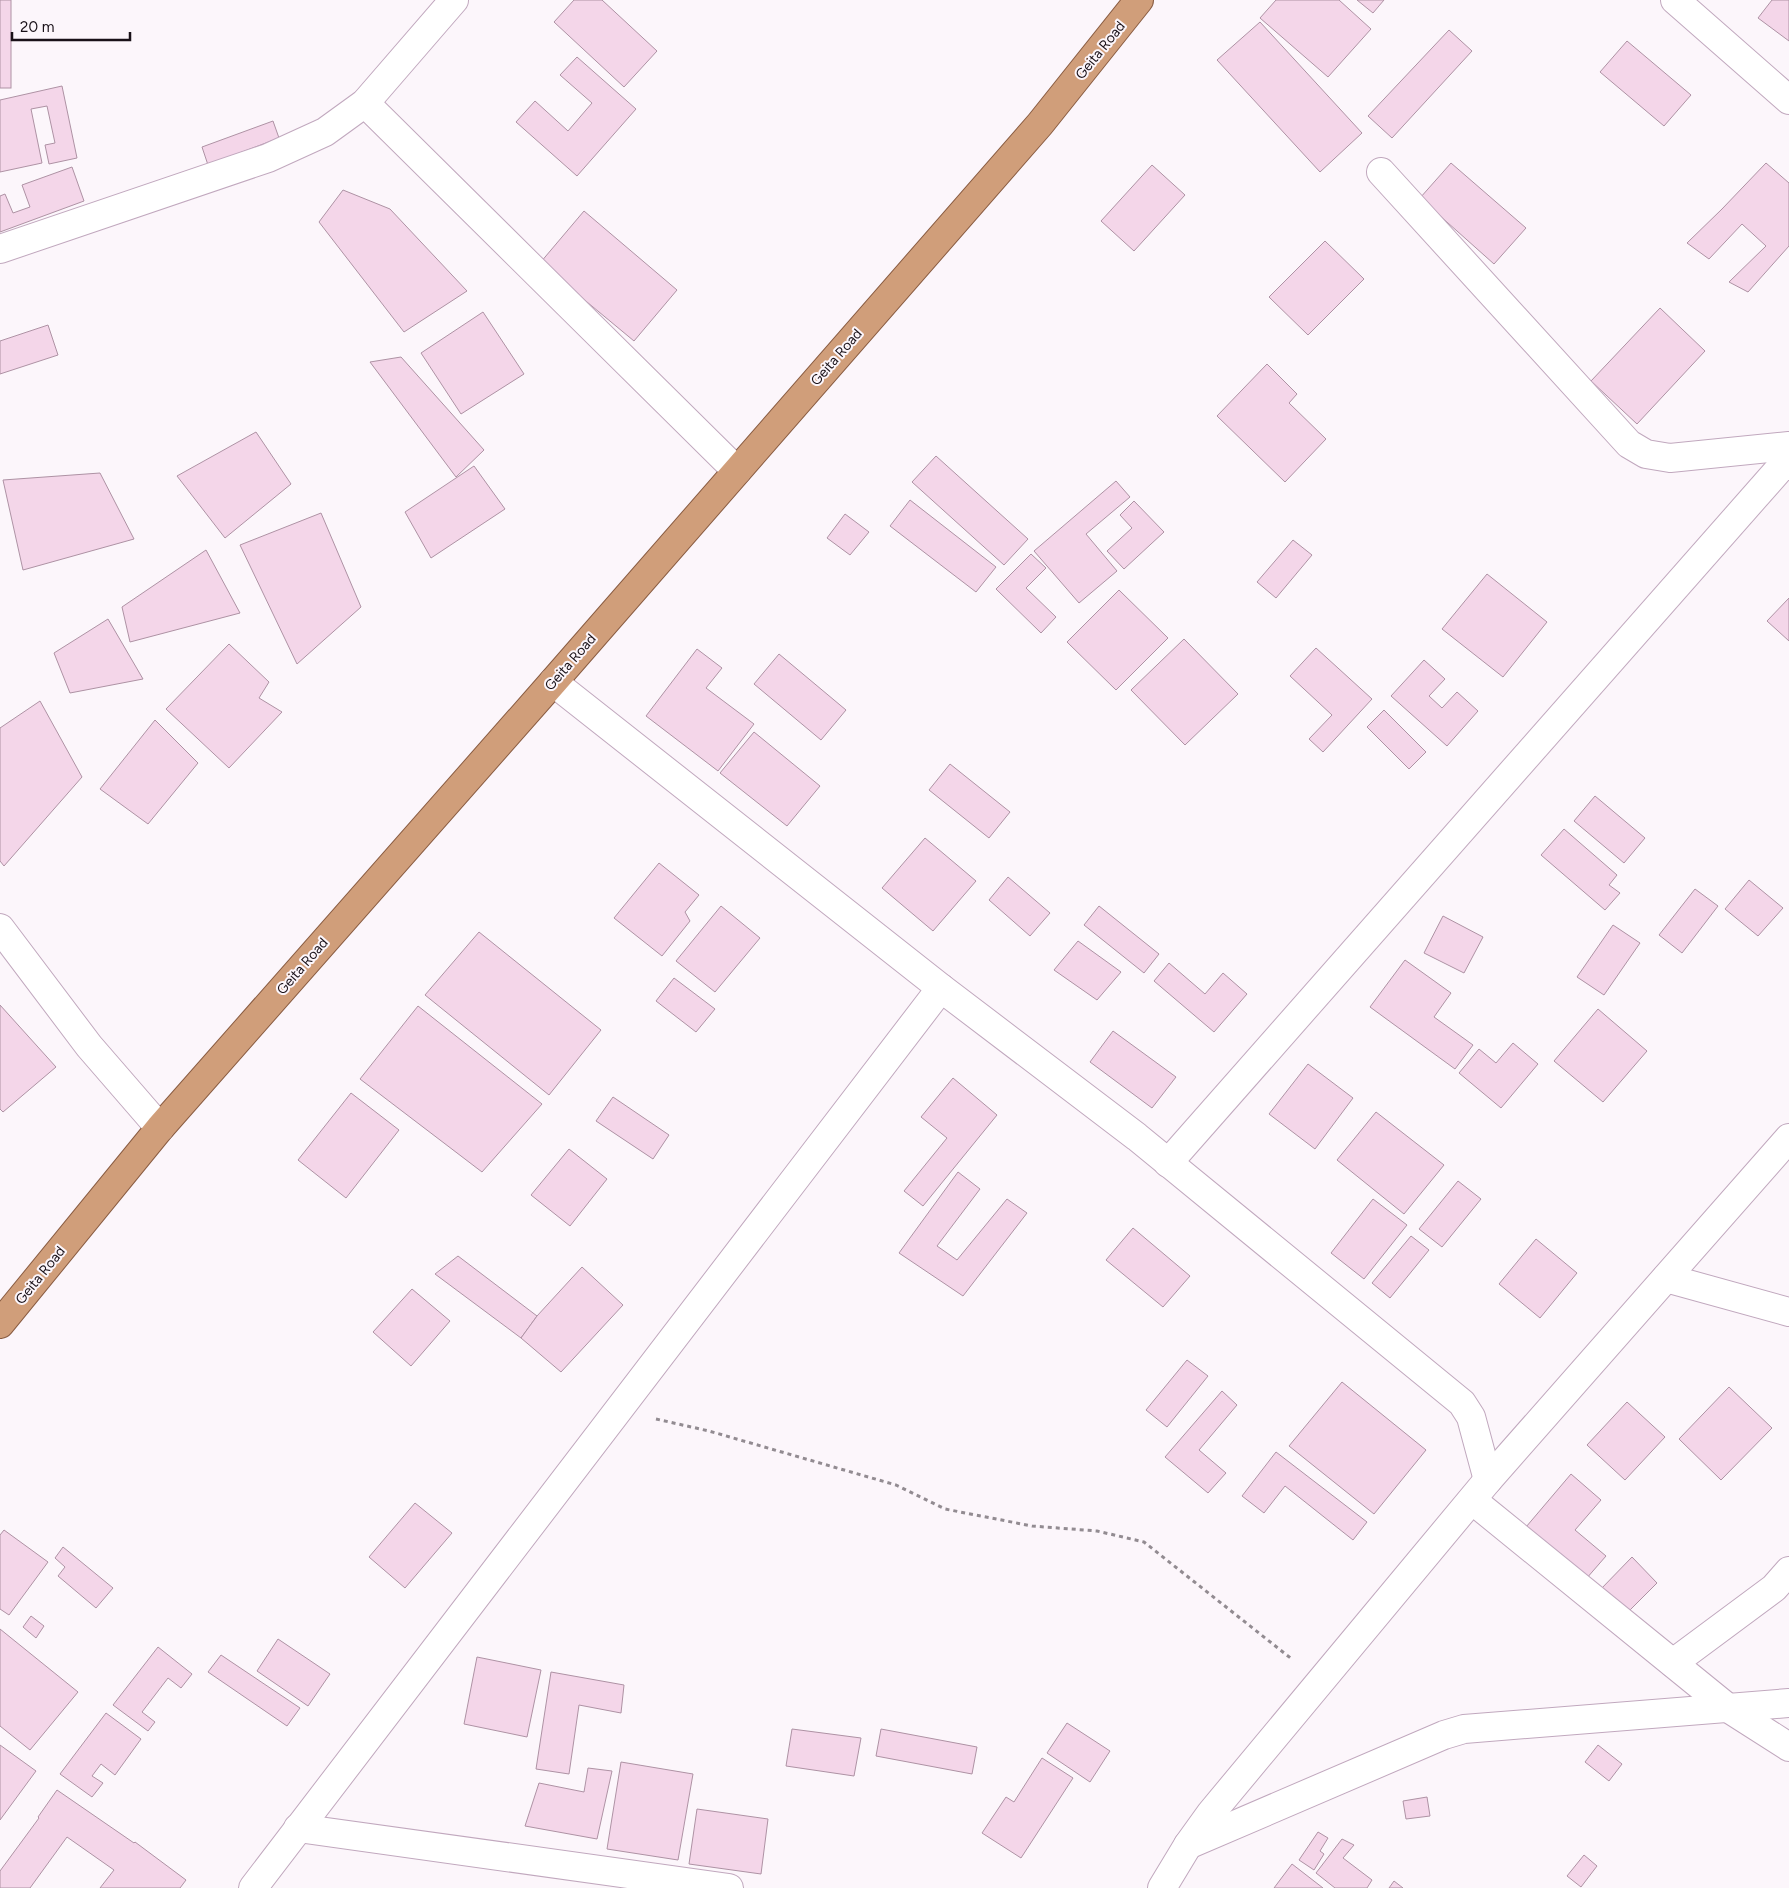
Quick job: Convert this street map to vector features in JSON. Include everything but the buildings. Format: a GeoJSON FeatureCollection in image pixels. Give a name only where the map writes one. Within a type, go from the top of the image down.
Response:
{"type":"FeatureCollection","features":[{"type":"Feature","properties":{"kind":"highway","name":"Geita Road"},"geometry":{"type":"LineString","coordinates":[[0,1324],[160,1128],[553,682],[1040,124],[1139,0]]}},
{"type":"Feature","properties":{"kind":"street"},"geometry":{"type":"LineString","coordinates":[[0,249],[268,158],[325,132],[365,103],[454,0]]}},
{"type":"Feature","properties":{"kind":"street"},"geometry":{"type":"LineString","coordinates":[[1675,0],[1789,100]]}},
{"type":"Feature","properties":{"kind":"street"},"geometry":{"type":"LineString","coordinates":[[365,103],[737,471]]}},
{"type":"Feature","properties":{"kind":"street"},"geometry":{"type":"LineString","coordinates":[[1381,172],[1629,444],[1646,454],[1670,458],[1789,446]]}},
{"type":"Feature","properties":{"kind":"street"},"geometry":{"type":"LineString","coordinates":[[1168,1163],[1789,458]]}},
{"type":"Feature","properties":{"kind":"street"},"geometry":{"type":"LineString","coordinates":[[553,682],[941,988],[1137,1137],[1462,1403],[1468,1410],[1473,1423],[1480,1490],[1673,1664],[1728,1708],[1789,1747]]}},
{"type":"Feature","properties":{"kind":"street"},"geometry":{"type":"LineString","coordinates":[[0,928],[90,1046],[160,1128]]}},
{"type":"Feature","properties":{"kind":"street"},"geometry":{"type":"LineString","coordinates":[[253,1888],[941,988]]}},
{"type":"Feature","properties":{"kind":"street"},"geometry":{"type":"LineString","coordinates":[[1162,1888],[1211,1812],[1480,1490],[1789,1138]]}},
{"type":"Feature","properties":{"kind":"street"},"geometry":{"type":"LineString","coordinates":[[1666,1278],[1789,1312]]}},
{"type":"Feature","properties":{"kind":"street"},"geometry":{"type":"LineString","coordinates":[[1673,1664],[1774,1588],[1789,1571]]}},
{"type":"Feature","properties":{"kind":"street"},"geometry":{"type":"LineString","coordinates":[[1188,1845],[1444,1735],[1464,1729],[1789,1703]]}},
{"type":"Feature","properties":{"kind":"street"},"geometry":{"type":"LineString","coordinates":[[298,1828],[729,1888]]}},
{"type":"Feature","properties":{"kind":"path"},"geometry":{"type":"LineString","coordinates":[[618,1411],[710,1431],[896,1485],[945,1509],[1032,1526],[1097,1530],[1144,1542],[1321,1681]]}}]}
